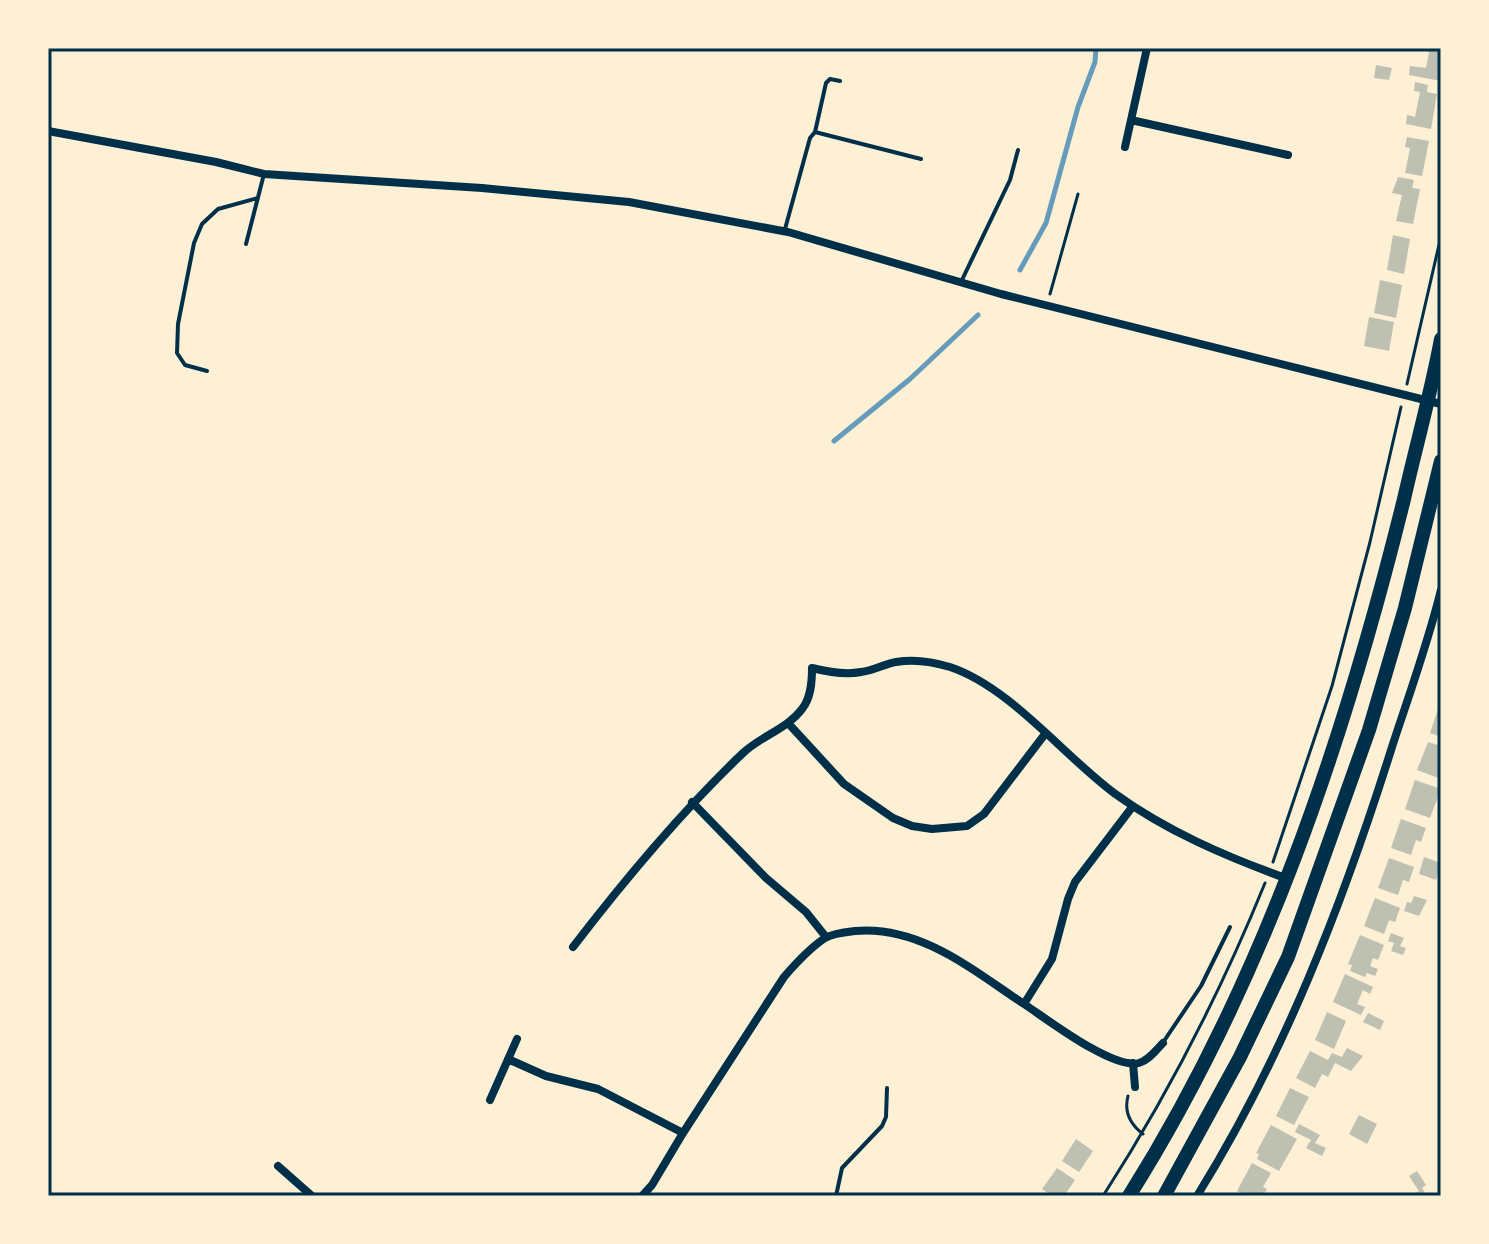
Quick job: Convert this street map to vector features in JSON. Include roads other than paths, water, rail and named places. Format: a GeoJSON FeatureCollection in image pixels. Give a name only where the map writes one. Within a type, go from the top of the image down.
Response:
{"type":"FeatureCollection","features":[{"type":"Feature","properties":{"kind":"highway"},"geometry":{"type":"LineString","coordinates":[[1129,1196],[1167,1136],[1214,1047],[1288,879],[1326,770],[1381,593],[1434,403],[1441,339]]}},
{"type":"Feature","properties":{"kind":"highway"},"geometry":{"type":"LineString","coordinates":[[1164,1196],[1240,1057],[1288,957],[1369,730],[1425,534],[1441,461]]}},
{"type":"Feature","properties":{"kind":"highway"},"geometry":{"type":"LineString","coordinates":[[1288,879],[1313,888]]}},
{"type":"Feature","properties":{"kind":"street"},"geometry":{"type":"LineString","coordinates":[[1125,147],[1147,48]]}},
{"type":"Feature","properties":{"kind":"street"},"geometry":{"type":"LineString","coordinates":[[1131,120],[1288,155]]}},
{"type":"Feature","properties":{"kind":"street"},"geometry":{"type":"LineString","coordinates":[[48,131],[264,174],[482,188],[629,202],[785,231],[1001,294],[1434,403]]}},
{"type":"Feature","properties":{"kind":"street"},"geometry":{"type":"LineString","coordinates":[[1197,1196],[1238,1127],[1316,962],[1357,857],[1441,590]]}},
{"type":"Feature","properties":{"kind":"street"},"geometry":{"type":"LineString","coordinates":[[573,947],[692,802],[757,741],[788,723],[805,706],[811,688],[812,668],[862,672],[897,662],[914,661],[947,666],[981,682],[1133,806],[1226,856],[1288,879]]}},
{"type":"Feature","properties":{"kind":"street"},"geometry":{"type":"LineString","coordinates":[[788,723],[844,784],[893,818],[912,826],[932,829],[967,826],[984,814],[1045,734]]}},
{"type":"Feature","properties":{"kind":"street"},"geometry":{"type":"LineString","coordinates":[[692,802],[766,878],[806,912],[826,937]]}},
{"type":"Feature","properties":{"kind":"street"},"geometry":{"type":"LineString","coordinates":[[1024,1004],[1052,959],[1075,882],[1133,806]]}},
{"type":"Feature","properties":{"kind":"street"},"geometry":{"type":"LineString","coordinates":[[642,1196],[652,1185],[784,977],[826,937],[863,930],[913,939],[957,959],[1098,1053],[1127,1063],[1149,1058],[1163,1043]]}},
{"type":"Feature","properties":{"kind":"street"},"geometry":{"type":"LineString","coordinates":[[490,1100],[517,1039]]}},
{"type":"Feature","properties":{"kind":"street"},"geometry":{"type":"LineString","coordinates":[[508,1059],[546,1076],[598,1089],[683,1133]]}},
{"type":"Feature","properties":{"kind":"street"},"geometry":{"type":"LineString","coordinates":[[1133,1063],[1135,1087]]}},
{"type":"Feature","properties":{"kind":"street"},"geometry":{"type":"LineString","coordinates":[[278,1166],[312,1196]]}},
{"type":"Feature","properties":{"kind":"lane"},"geometry":{"type":"LineString","coordinates":[[785,231],[810,138],[815,132],[826,83],[830,79],[840,81]]}},
{"type":"Feature","properties":{"kind":"lane"},"geometry":{"type":"LineString","coordinates":[[815,132],[921,159]]}},
{"type":"Feature","properties":{"kind":"lane"},"geometry":{"type":"LineString","coordinates":[[961,282],[1010,180],[1018,150]]}},
{"type":"Feature","properties":{"kind":"lane"},"geometry":{"type":"LineString","coordinates":[[246,244],[264,174]]}},
{"type":"Feature","properties":{"kind":"lane"},"geometry":{"type":"LineString","coordinates":[[207,371],[185,365],[177,353],[178,324],[196,236],[202,224],[218,209],[258,198]]}},
{"type":"Feature","properties":{"kind":"lane"},"geometry":{"type":"LineString","coordinates":[[1163,1043],[1201,986],[1230,927]]}},
{"type":"Feature","properties":{"kind":"lane"},"geometry":{"type":"LineString","coordinates":[[836,1196],[842,1168],[882,1126],[886,1117],[887,1088]]}},
{"type":"Feature","properties":{"kind":"waterway"},"geometry":{"type":"LineString","coordinates":[[1020,270],[1046,223],[1078,107],[1095,62],[1096,48]]}},
{"type":"Feature","properties":{"kind":"waterway"},"geometry":{"type":"LineString","coordinates":[[834,441],[910,379],[978,315]]}}]}
